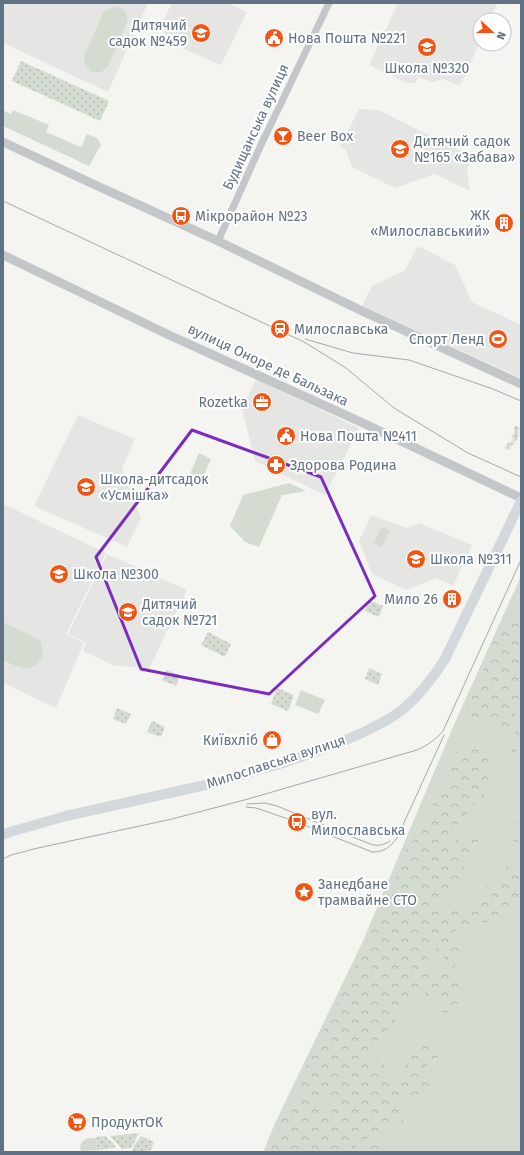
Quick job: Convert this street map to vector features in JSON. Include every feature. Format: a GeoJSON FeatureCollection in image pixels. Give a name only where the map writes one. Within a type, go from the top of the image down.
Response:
{"type":"FeatureCollection","features":[{"type":"Feature","properties":{"kind":"main road","name":"Милославська вулиця"},"geometry":{"type":"LineString","coordinates":[[3,835],[66,816],[219,782],[240,774],[291,760],[348,740],[403,710],[434,677],[445,659],[521,500]]}},
{"type":"Feature","properties":{"kind":"street","name":"Будищанська вулиця"},"geometry":{"type":"LineString","coordinates":[[218,241],[260,147],[328,3]]}},
{"type":"Feature","properties":{"kind":"street"},"geometry":{"type":"LineString","coordinates":[[3,142],[91,184],[218,241],[352,306],[521,384]]}},
{"type":"Feature","properties":{"kind":"street","name":"вулиця Оноре де Бальзака"},"geometry":{"type":"LineString","coordinates":[[3,256],[176,338],[363,423],[521,500]]}},
{"type":"Feature","properties":{"kind":"highlighted area"},"geometry":{"type":"Polygon","coordinates":[[[192,430],[321,477],[375,596],[269,694],[141,669],[96,557],[192,430]]]}},
{"type":"Feature","properties":{"kind":"shaded area"},"geometry":{"type":"Polygon","coordinates":[[[3,3],[148,3],[108,92],[3,43],[3,3]]]}},
{"type":"Feature","properties":{"kind":"shaded area","name":"Дитячий садок №459"},"geometry":{"type":"Polygon","coordinates":[[[172,3],[227,3],[247,12],[221,65],[168,42],[162,23],[172,3]]]}},
{"type":"Feature","properties":{"kind":"shaded area","name":"Школа №320"},"geometry":{"type":"Polygon","coordinates":[[[398,3],[497,3],[493,12],[472,12],[472,52],[475,52],[460,86],[443,79],[432,82],[418,77],[415,83],[407,83],[369,65],[398,3]]]}},
{"type":"Feature","properties":{"kind":"shaded area"},"geometry":{"type":"Polygon","coordinates":[[[497,3],[512,3],[511,5],[497,3]]]}},
{"type":"Feature","properties":{"kind":"shaded area","name":"Дитячий садок №165 «Забава»"},"geometry":{"type":"Polygon","coordinates":[[[359,109],[378,110],[471,156],[467,171],[470,191],[435,174],[395,188],[352,167],[346,150],[340,147],[359,109]]]}},
{"type":"Feature","properties":{"kind":"shaded area"},"geometry":{"type":"Polygon","coordinates":[[[418,246],[455,265],[472,302],[521,325],[521,378],[362,306],[372,286],[405,270],[418,246]]]}},
{"type":"Feature","properties":{"kind":"shaded area"},"geometry":{"type":"Polygon","coordinates":[[[256,379],[359,428],[325,495],[255,461],[242,409],[256,379]]]}},
{"type":"Feature","properties":{"kind":"shaded area","name":"Школа-дитсадок «Усмішка»"},"geometry":{"type":"Polygon","coordinates":[[[78,415],[135,439],[122,469],[141,518],[127,547],[34,506],[78,415]]]}},
{"type":"Feature","properties":{"kind":"shaded area"},"geometry":{"type":"Polygon","coordinates":[[[515,426],[520,429],[518,438],[509,450],[505,450],[504,448],[513,435],[515,426]]]}},
{"type":"Feature","properties":{"kind":"shaded area"},"geometry":{"type":"Polygon","coordinates":[[[3,504],[106,553],[66,634],[84,643],[56,708],[3,683],[3,504]]]}},
{"type":"Feature","properties":{"kind":"shaded area","name":"Школа №311"},"geometry":{"type":"Polygon","coordinates":[[[371,515],[407,528],[419,523],[472,545],[453,586],[436,578],[406,590],[372,574],[359,541],[371,515]]]}},
{"type":"Feature","properties":{"kind":"shaded area","name":"Дитячий садок №721"},"geometry":{"type":"Polygon","coordinates":[[[107,554],[187,590],[149,669],[113,665],[83,651],[86,643],[68,634],[107,554]]]}},
{"type":"Feature","properties":{"kind":"green space"},"geometry":{"type":"Polygon","coordinates":[[[115,6],[126,12],[128,20],[108,67],[101,72],[92,72],[85,64],[84,56],[103,13],[115,6]]]}},
{"type":"Feature","properties":{"kind":"green space"},"geometry":{"type":"Polygon","coordinates":[[[21,61],[109,101],[100,121],[12,81],[21,61]]]}},
{"type":"Feature","properties":{"kind":"green space"},"geometry":{"type":"Polygon","coordinates":[[[3,110],[11,114],[13,110],[49,125],[46,132],[81,147],[87,134],[97,138],[101,145],[89,166],[3,126],[3,110]]]}},
{"type":"Feature","properties":{"kind":"green space"},"geometry":{"type":"Polygon","coordinates":[[[199,453],[211,459],[202,479],[190,474],[199,453]]]}},
{"type":"Feature","properties":{"kind":"green space"},"geometry":{"type":"Polygon","coordinates":[[[289,483],[306,491],[282,495],[259,547],[245,542],[230,526],[243,495],[289,483]]]}},
{"type":"Feature","properties":{"kind":"green space"},"geometry":{"type":"Polygon","coordinates":[[[381,527],[390,530],[382,547],[374,544],[381,527]]]}},
{"type":"Feature","properties":{"kind":"green space"},"geometry":{"type":"Polygon","coordinates":[[[521,576],[521,1152],[263,1152],[276,1121],[362,943],[456,720],[521,576]]]}},
{"type":"Feature","properties":{"kind":"green space"},"geometry":{"type":"Polygon","coordinates":[[[369,600],[383,606],[379,617],[365,611],[369,600]]]}},
{"type":"Feature","properties":{"kind":"green space"},"geometry":{"type":"Polygon","coordinates":[[[521,616],[521,698],[510,728],[502,731],[497,724],[480,722],[465,712],[483,673],[486,657],[505,618],[512,621],[521,616]]]}},
{"type":"Feature","properties":{"kind":"green space"},"geometry":{"type":"Polygon","coordinates":[[[3,622],[36,638],[41,642],[43,656],[34,666],[25,668],[3,660],[3,622]]]}},
{"type":"Feature","properties":{"kind":"green space"},"geometry":{"type":"Polygon","coordinates":[[[208,632],[231,644],[225,657],[201,645],[208,632]]]}},
{"type":"Feature","properties":{"kind":"green space"},"geometry":{"type":"Polygon","coordinates":[[[369,668],[382,674],[378,685],[365,679],[369,668]]]}},
{"type":"Feature","properties":{"kind":"green space"},"geometry":{"type":"Polygon","coordinates":[[[166,670],[180,675],[176,686],[162,680],[166,670]]]}},
{"type":"Feature","properties":{"kind":"green space"},"geometry":{"type":"Polygon","coordinates":[[[277,688],[294,695],[288,711],[271,704],[277,688]]]}},
{"type":"Feature","properties":{"kind":"green space"},"geometry":{"type":"Polygon","coordinates":[[[301,690],[325,700],[318,714],[295,705],[301,690]]]}},
{"type":"Feature","properties":{"kind":"green space"},"geometry":{"type":"Polygon","coordinates":[[[117,708],[131,714],[126,724],[113,719],[117,708]]]}},
{"type":"Feature","properties":{"kind":"green space"},"geometry":{"type":"Polygon","coordinates":[[[521,709],[520,742],[518,748],[510,758],[506,757],[512,741],[521,709]]]}},
{"type":"Feature","properties":{"kind":"green space"},"geometry":{"type":"Polygon","coordinates":[[[152,721],[165,727],[161,737],[147,732],[152,721]]]}},
{"type":"Feature","properties":{"kind":"green space"},"geometry":{"type":"Polygon","coordinates":[[[468,747],[480,751],[488,759],[486,768],[489,788],[481,800],[468,808],[463,828],[453,833],[449,846],[463,835],[480,837],[457,881],[436,899],[442,906],[457,904],[472,907],[481,905],[486,887],[496,885],[501,874],[510,863],[521,871],[521,904],[511,908],[498,923],[476,921],[471,928],[459,927],[452,936],[452,946],[462,948],[460,963],[449,970],[446,958],[437,956],[436,943],[427,956],[429,968],[469,985],[453,1013],[441,1012],[437,998],[427,998],[424,989],[411,991],[402,1011],[390,1028],[378,1035],[381,1043],[369,1053],[372,1059],[384,1056],[388,1077],[399,1078],[404,1075],[406,1063],[417,1042],[431,1041],[441,1047],[440,1056],[428,1062],[427,1070],[429,1087],[427,1092],[407,1097],[399,1105],[406,1109],[403,1122],[391,1126],[380,1134],[379,1152],[365,1152],[372,1143],[369,1137],[349,1152],[269,1152],[292,1101],[300,1096],[307,1100],[328,1104],[331,1099],[304,1093],[298,1082],[394,886],[399,865],[407,846],[419,836],[432,815],[434,796],[450,777],[450,765],[456,753],[468,747]]]}},
{"type":"Feature","properties":{"kind":"green space"},"geometry":{"type":"Polygon","coordinates":[[[521,819],[521,841],[515,845],[509,830],[521,819]]]}},
{"type":"Feature","properties":{"kind":"green space"},"geometry":{"type":"Polygon","coordinates":[[[139,1133],[131,1148],[122,1149],[110,1136],[139,1133]]]}},
{"type":"Feature","properties":{"kind":"green space"},"geometry":{"type":"Polygon","coordinates":[[[105,1136],[116,1148],[97,1150],[96,1137],[105,1136]]]}},
{"type":"Feature","properties":{"kind":"green space"},"geometry":{"type":"Polygon","coordinates":[[[141,1136],[154,1142],[151,1150],[133,1152],[133,1147],[141,1136]]]}},
{"type":"Feature","properties":{"kind":"green space"},"geometry":{"type":"Polygon","coordinates":[[[88,1138],[96,1138],[97,1150],[81,1151],[80,1147],[84,1140],[88,1138]]]}},
{"type":"Feature","properties":{"kind":"tram line"},"geometry":{"type":"LineString","coordinates":[[3,201],[304,342],[346,368],[394,408],[468,453],[521,477]]}},
{"type":"Feature","properties":{"kind":"tram line"},"geometry":{"type":"LineString","coordinates":[[305,339],[353,353],[409,360],[493,389],[521,401]]}},
{"type":"Feature","properties":{"kind":"tram line"},"geometry":{"type":"LineString","coordinates":[[3,859],[11,855],[38,848],[172,819],[248,799],[417,750],[425,746],[443,731],[521,560]]}},
{"type":"Feature","properties":{"kind":"tram line"},"geometry":{"type":"LineString","coordinates":[[246,807],[256,808],[297,822],[372,852],[384,850],[397,838],[444,735]]}},
{"type":"Feature","properties":{"kind":"tram line"},"geometry":{"type":"LineString","coordinates":[[247,804],[265,803],[277,806],[370,844],[380,845],[390,841]]}},
{"type":"Feature","properties":{"kind":"place","name":"Дитячий садок №459"},"geometry":{"type":"Point","coordinates":[201,33]}},
{"type":"Feature","properties":{"kind":"place","name":"Нова Пошта №221"},"geometry":{"type":"Point","coordinates":[274,38]}},
{"type":"Feature","properties":{"kind":"place","name":"Школа №320"},"geometry":{"type":"Point","coordinates":[427,47]}},
{"type":"Feature","properties":{"kind":"place","name":"Beer Box"},"geometry":{"type":"Point","coordinates":[283,136]}},
{"type":"Feature","properties":{"kind":"place","name":"Дитячий садок №165 «Забава»"},"geometry":{"type":"Point","coordinates":[400,149]}},
{"type":"Feature","properties":{"kind":"place","name":"Мікрорайон №23"},"geometry":{"type":"Point","coordinates":[181,216]}},
{"type":"Feature","properties":{"kind":"place","name":"ЖК «Милославський»"},"geometry":{"type":"Point","coordinates":[504,223]}},
{"type":"Feature","properties":{"kind":"place","name":"Милославська"},"geometry":{"type":"Point","coordinates":[280,329]}},
{"type":"Feature","properties":{"kind":"place","name":"Спорт Ленд"},"geometry":{"type":"Point","coordinates":[498,339]}},
{"type":"Feature","properties":{"kind":"place","name":"Rozetka"},"geometry":{"type":"Point","coordinates":[262,402]}},
{"type":"Feature","properties":{"kind":"place","name":"Нова Пошта №411"},"geometry":{"type":"Point","coordinates":[286,436]}},
{"type":"Feature","properties":{"kind":"place","name":"Здорова Родина"},"geometry":{"type":"Point","coordinates":[276,465]}},
{"type":"Feature","properties":{"kind":"place","name":"Школа-дитсадок «Усмішка»"},"geometry":{"type":"Point","coordinates":[86,487]}},
{"type":"Feature","properties":{"kind":"place","name":"Школа №311"},"geometry":{"type":"Point","coordinates":[416,559]}},
{"type":"Feature","properties":{"kind":"place","name":"Школа №300"},"geometry":{"type":"Point","coordinates":[59,574]}},
{"type":"Feature","properties":{"kind":"place","name":"Мило 26"},"geometry":{"type":"Point","coordinates":[452,599]}},
{"type":"Feature","properties":{"kind":"place","name":"Дитячий садок №721"},"geometry":{"type":"Point","coordinates":[128,612]}},
{"type":"Feature","properties":{"kind":"place","name":"Київхліб"},"geometry":{"type":"Point","coordinates":[272,740]}},
{"type":"Feature","properties":{"kind":"place","name":"вул. Милославська"},"geometry":{"type":"Point","coordinates":[297,822]}},
{"type":"Feature","properties":{"kind":"place","name":"Занедбане трамвайне СТО"},"geometry":{"type":"Point","coordinates":[304,892]}},
{"type":"Feature","properties":{"kind":"place","name":"ПродуктОК"},"geometry":{"type":"Point","coordinates":[77,1122]}}]}
